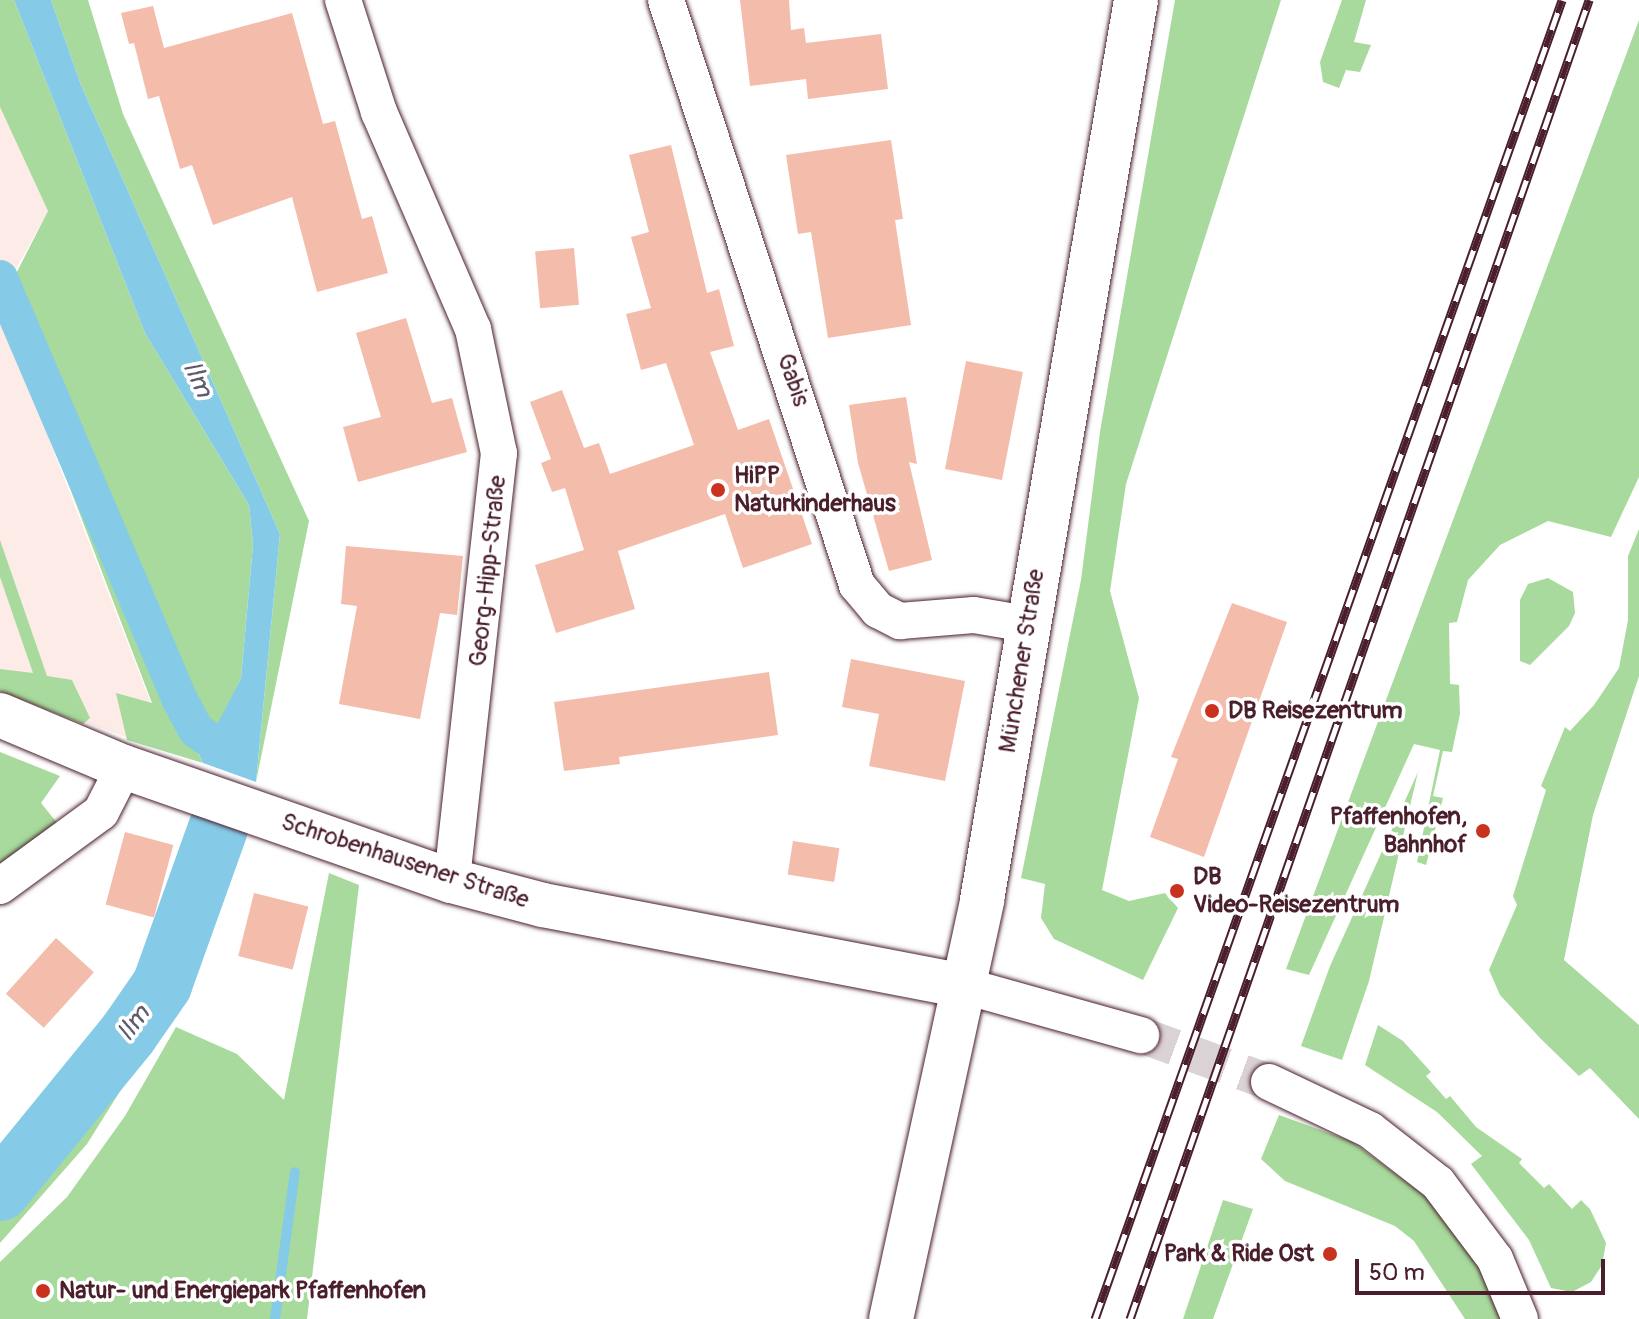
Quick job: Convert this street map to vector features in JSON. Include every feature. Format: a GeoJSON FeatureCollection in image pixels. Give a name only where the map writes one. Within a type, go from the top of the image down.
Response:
{"type":"FeatureCollection","features":[{"type":"Feature","properties":{"kind":"main road","name":"Münchener Straße"},"geometry":{"type":"LineString","coordinates":[[891,1319],[965,986],[1136,0]]}},
{"type":"Feature","properties":{"kind":"main road","name":"Schrobenhausener Straße"},"geometry":{"type":"LineString","coordinates":[[0,715],[124,767],[452,881],[557,908],[965,986]]}},
{"type":"Feature","properties":{"kind":"street","name":"Georg-Hipp-Straße"},"geometry":{"type":"LineString","coordinates":[[343,0],[379,112],[462,297],[497,439],[499,479],[452,881]]}},
{"type":"Feature","properties":{"kind":"street","name":"Gabis"},"geometry":{"type":"LineString","coordinates":[[666,0],[857,585],[878,610],[900,621],[974,615],[1027,624]]}},
{"type":"Feature","properties":{"kind":"street"},"geometry":{"type":"LineString","coordinates":[[0,886],[101,812],[124,767]]}},
{"type":"Feature","properties":{"kind":"street"},"geometry":{"type":"LineString","coordinates":[[965,986],[1141,1035]]}},
{"type":"Feature","properties":{"kind":"street"},"geometry":{"type":"LineString","coordinates":[[1269,1082],[1370,1130],[1438,1183],[1495,1259],[1520,1319]]}},
{"type":"Feature","properties":{"kind":"shaded area"},"geometry":{"type":"Polygon","coordinates":[[[0,107],[48,211],[0,298],[0,107]]]}},
{"type":"Feature","properties":{"kind":"shaded area"},"geometry":{"type":"Polygon","coordinates":[[[0,305],[51,444],[170,753],[0,691],[0,305]]]}},
{"type":"Feature","properties":{"kind":"green space"},"geometry":{"type":"Polygon","coordinates":[[[0,0],[14,0],[145,333],[249,505],[253,545],[241,678],[218,725],[203,722],[190,736],[203,763],[127,740],[116,693],[152,703],[0,305],[48,211],[0,107],[0,0]]]}},
{"type":"Feature","properties":{"kind":"green space"},"geometry":{"type":"Polygon","coordinates":[[[51,0],[88,0],[123,114],[309,521],[256,782],[280,534],[81,85],[51,0]]]}},
{"type":"Feature","properties":{"kind":"green space"},"geometry":{"type":"Polygon","coordinates":[[[1175,0],[1281,0],[1126,484],[1110,591],[1139,698],[1102,890],[1129,901],[1165,893],[1178,908],[1143,980],[1054,939],[1041,918],[1045,884],[1021,878],[1081,580],[1100,432],[1175,0]]]}},
{"type":"Feature","properties":{"kind":"green space"},"geometry":{"type":"Polygon","coordinates":[[[1342,0],[1366,0],[1354,42],[1371,45],[1360,72],[1346,70],[1339,88],[1323,82],[1320,62],[1342,0]]]}},
{"type":"Feature","properties":{"kind":"green space"},"geometry":{"type":"Polygon","coordinates":[[[1639,20],[1639,477],[1611,537],[1548,521],[1500,545],[1468,580],[1457,622],[1449,623],[1450,684],[1459,685],[1460,714],[1452,752],[1443,751],[1433,796],[1443,798],[1426,865],[1417,862],[1440,750],[1414,744],[1309,975],[1286,969],[1639,20]]]}},
{"type":"Feature","properties":{"kind":"green space"},"geometry":{"type":"Polygon","coordinates":[[[1639,529],[1639,676],[1593,815],[1564,960],[1639,1025],[1639,1119],[1590,1068],[1579,1076],[1540,1038],[1500,995],[1489,970],[1517,905],[1513,896],[1546,790],[1541,786],[1565,727],[1570,731],[1594,705],[1619,668],[1628,620],[1628,556],[1639,529]]]}},
{"type":"Feature","properties":{"kind":"green space"},"geometry":{"type":"Polygon","coordinates":[[[0,540],[47,676],[72,680],[90,718],[83,724],[0,691],[0,669],[33,673],[0,577],[0,540]]]}},
{"type":"Feature","properties":{"kind":"green space"},"geometry":{"type":"Polygon","coordinates":[[[1548,578],[1573,592],[1575,613],[1569,626],[1530,665],[1520,661],[1520,600],[1528,584],[1548,578]]]}},
{"type":"Feature","properties":{"kind":"green space"},"geometry":{"type":"Polygon","coordinates":[[[0,752],[60,776],[41,803],[62,829],[0,869],[0,752]]]}},
{"type":"Feature","properties":{"kind":"green space"},"geometry":{"type":"Polygon","coordinates":[[[1418,772],[1369,981],[1342,1060],[1301,1046],[1330,966],[1418,772]]]}},
{"type":"Feature","properties":{"kind":"green space"},"geometry":{"type":"Polygon","coordinates":[[[329,873],[359,885],[307,1319],[0,1319],[0,1262],[67,1197],[125,1116],[176,1027],[237,1054],[284,1100],[329,873]]]}},
{"type":"Feature","properties":{"kind":"green space"},"geometry":{"type":"Polygon","coordinates":[[[220,887],[171,1010],[87,1144],[0,1243],[0,1214],[71,1134],[159,1006],[206,894],[220,887]]]}},
{"type":"Feature","properties":{"kind":"green space"},"geometry":{"type":"Polygon","coordinates":[[[1378,1025],[1403,1041],[1431,1072],[1426,1076],[1446,1099],[1450,1096],[1476,1127],[1522,1159],[1519,1163],[1544,1188],[1549,1184],[1572,1209],[1581,1200],[1590,1209],[1606,1243],[1602,1265],[1591,1282],[1572,1292],[1551,1288],[1529,1240],[1471,1164],[1482,1156],[1437,1112],[1365,1065],[1378,1025]]]}},
{"type":"Feature","properties":{"kind":"green space"},"geometry":{"type":"Polygon","coordinates":[[[1279,1115],[1351,1141],[1435,1203],[1478,1266],[1504,1319],[1465,1319],[1414,1241],[1395,1226],[1285,1181],[1261,1159],[1279,1115]]]}},
{"type":"Feature","properties":{"kind":"green space"},"geometry":{"type":"Polygon","coordinates":[[[1223,1200],[1253,1209],[1213,1319],[1183,1319],[1223,1200]]]}},
{"type":"Feature","properties":{"kind":"water"},"geometry":{"type":"Polygon","coordinates":[[[14,0],[51,0],[81,85],[280,534],[256,782],[203,763],[178,708],[180,700],[191,702],[203,722],[217,725],[241,678],[253,545],[249,505],[145,333],[14,0]]]}},
{"type":"Feature","properties":{"kind":"building"},"geometry":{"type":"Polygon","coordinates":[[[740,0],[789,0],[791,30],[804,28],[806,43],[881,34],[888,89],[808,99],[806,79],[750,86],[740,0]]]}},
{"type":"Feature","properties":{"kind":"building"},"geometry":{"type":"Polygon","coordinates":[[[153,6],[164,48],[292,13],[323,124],[335,121],[362,219],[372,216],[388,273],[317,292],[292,197],[213,225],[192,165],[180,169],[159,96],[148,99],[134,43],[129,44],[121,13],[153,6]]]}},
{"type":"Feature","properties":{"kind":"building"},"geometry":{"type":"Polygon","coordinates":[[[891,140],[903,219],[895,220],[911,325],[828,338],[811,232],[798,234],[786,155],[891,140]]]}},
{"type":"Feature","properties":{"kind":"building"},"geometry":{"type":"Polygon","coordinates":[[[671,145],[707,293],[719,289],[734,346],[710,352],[738,430],[769,419],[812,544],[743,568],[725,514],[618,551],[635,609],[556,633],[535,565],[584,550],[565,488],[552,492],[541,463],[551,459],[530,402],[562,390],[584,448],[599,443],[610,474],[694,445],[666,363],[641,370],[626,314],[651,308],[631,237],[649,232],[629,155],[671,145]]]}},
{"type":"Feature","properties":{"kind":"building"},"geometry":{"type":"Polygon","coordinates":[[[574,248],[579,305],[540,308],[535,251],[574,248]]]}},
{"type":"Feature","properties":{"kind":"building"},"geometry":{"type":"Polygon","coordinates":[[[406,318],[432,403],[452,398],[467,452],[358,482],[343,427],[381,417],[356,333],[406,318]]]}},
{"type":"Feature","properties":{"kind":"building"},"geometry":{"type":"Polygon","coordinates":[[[966,361],[1023,372],[1002,480],[945,469],[966,361]]]}},
{"type":"Feature","properties":{"kind":"building"},"geometry":{"type":"Polygon","coordinates":[[[906,397],[917,464],[909,462],[932,560],[889,571],[858,463],[849,405],[906,397]]]}},
{"type":"Feature","properties":{"kind":"building"},"geometry":{"type":"Polygon","coordinates":[[[346,546],[463,556],[457,615],[440,613],[420,719],[339,704],[357,606],[341,604],[346,546]]]}},
{"type":"Feature","properties":{"kind":"building"},"geometry":{"type":"Polygon","coordinates":[[[1232,603],[1287,622],[1204,857],[1150,837],[1178,759],[1171,757],[1232,603]]]}},
{"type":"Feature","properties":{"kind":"building"},"geometry":{"type":"Polygon","coordinates":[[[851,659],[965,681],[945,781],[869,766],[879,714],[842,707],[851,659]]]}},
{"type":"Feature","properties":{"kind":"building"},"geometry":{"type":"Polygon","coordinates":[[[769,672],[778,735],[619,757],[620,764],[564,771],[554,702],[769,672]]]}},
{"type":"Feature","properties":{"kind":"building"},"geometry":{"type":"Polygon","coordinates":[[[125,832],[173,845],[154,917],[106,904],[125,832]]]}},
{"type":"Feature","properties":{"kind":"building"},"geometry":{"type":"Polygon","coordinates":[[[793,841],[839,848],[834,882],[788,875],[793,841]]]}},
{"type":"Feature","properties":{"kind":"building"},"geometry":{"type":"Polygon","coordinates":[[[254,893],[308,907],[293,970],[238,956],[254,893]]]}},
{"type":"Feature","properties":{"kind":"building"},"geometry":{"type":"Polygon","coordinates":[[[56,938],[94,972],[44,1028],[6,994],[56,938]]]}},
{"type":"Feature","properties":{"kind":"waterway"},"geometry":{"type":"LineString","coordinates":[[0,278],[180,700],[196,730],[207,738]]}},
{"type":"Feature","properties":{"kind":"waterway","name":"Ilm"},"geometry":{"type":"LineString","coordinates":[[0,1191],[128,1034],[162,985],[218,829]]}},
{"type":"Feature","properties":{"kind":"waterway"},"geometry":{"type":"LineString","coordinates":[[275,1319],[295,1172]]}},
{"type":"Feature","properties":{"kind":"tunnel"},"geometry":{"type":"LineString","coordinates":[[1141,1035],[1269,1082]]}},
{"type":"Feature","properties":{"kind":"railway"},"geometry":{"type":"LineString","coordinates":[[1095,1319],[1562,0]]}},
{"type":"Feature","properties":{"kind":"railway"},"geometry":{"type":"LineString","coordinates":[[1130,1319],[1589,0]]}},
{"type":"Feature","properties":{"kind":"place","name":"HiPP Naturkinderhaus"},"geometry":{"type":"Point","coordinates":[718,490]}},
{"type":"Feature","properties":{"kind":"place","name":"DB Reisezentrum"},"geometry":{"type":"Point","coordinates":[1212,711]}},
{"type":"Feature","properties":{"kind":"place","name":"Pfaffenhofen, Bahnhof"},"geometry":{"type":"Point","coordinates":[1483,831]}},
{"type":"Feature","properties":{"kind":"place","name":"DB Video-Reisezentrum"},"geometry":{"type":"Point","coordinates":[1177,891]}},
{"type":"Feature","properties":{"kind":"place","name":"Park & Ride Ost"},"geometry":{"type":"Point","coordinates":[1330,1254]}},
{"type":"Feature","properties":{"kind":"place","name":"Natur- und Energiepark Pfaffenhofen"},"geometry":{"type":"Point","coordinates":[43,1291]}}]}
